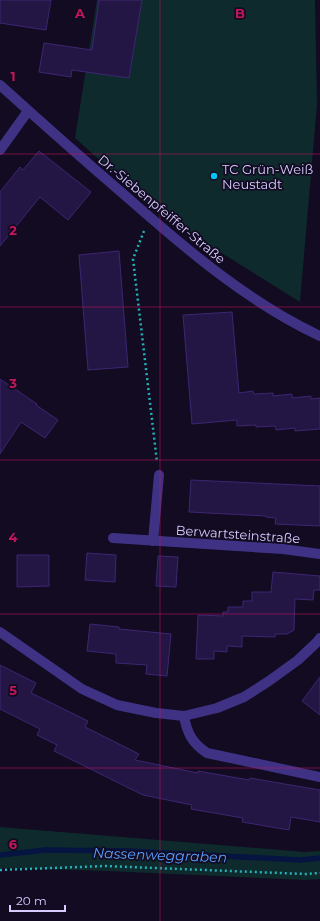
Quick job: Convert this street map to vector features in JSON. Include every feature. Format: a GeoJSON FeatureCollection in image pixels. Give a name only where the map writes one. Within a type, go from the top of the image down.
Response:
{"type":"FeatureCollection","features":[{"type":"Feature","properties":{"kind":"street","name":"Dr.-Siebenpfeiffer-Straße"},"geometry":{"type":"LineString","coordinates":[[0,85],[149,217],[238,289],[273,311],[320,336]]}},
{"type":"Feature","properties":{"kind":"street"},"geometry":{"type":"LineString","coordinates":[[0,150],[28,111]]}},
{"type":"Feature","properties":{"kind":"street"},"geometry":{"type":"LineString","coordinates":[[154,541],[159,475]]}},
{"type":"Feature","properties":{"kind":"street","name":"Berwartsteinstraße"},"geometry":{"type":"LineString","coordinates":[[113,538],[283,549],[320,554]]}},
{"type":"Feature","properties":{"kind":"street"},"geometry":{"type":"LineString","coordinates":[[0,632],[82,689],[117,705],[156,713],[184,716],[217,708],[244,697],[298,660],[320,638]]}},
{"type":"Feature","properties":{"kind":"street"},"geometry":{"type":"LineString","coordinates":[[184,716],[186,730],[198,747],[206,753],[320,777]]}},
{"type":"Feature","properties":{"kind":"path"},"geometry":{"type":"LineString","coordinates":[[149,217],[133,259],[159,475]]}},
{"type":"Feature","properties":{"kind":"path"},"geometry":{"type":"LineString","coordinates":[[0,870],[105,866],[305,874],[320,873]]}},
{"type":"Feature","properties":{"kind":"green space","name":"TC Grün-Weiß Neustadt"},"geometry":{"type":"Polygon","coordinates":[[[97,0],[315,0],[317,104],[300,302],[161,215],[75,138],[97,0]]]}},
{"type":"Feature","properties":{"kind":"green space"},"geometry":{"type":"Polygon","coordinates":[[[0,827],[305,852],[320,851],[320,879],[305,880],[107,871],[0,868],[0,827]]]}},
{"type":"Feature","properties":{"kind":"building"},"geometry":{"type":"Polygon","coordinates":[[[0,0],[51,0],[46,30],[0,23],[0,0]]]}},
{"type":"Feature","properties":{"kind":"building"},"geometry":{"type":"Polygon","coordinates":[[[99,0],[142,0],[129,78],[72,70],[71,77],[39,72],[44,43],[92,50],[99,0]]]}},
{"type":"Feature","properties":{"kind":"building"},"geometry":{"type":"Polygon","coordinates":[[[39,151],[91,192],[68,220],[40,197],[0,246],[0,192],[20,167],[23,170],[39,151]]]}},
{"type":"Feature","properties":{"kind":"building"},"geometry":{"type":"Polygon","coordinates":[[[119,251],[128,367],[88,370],[79,255],[119,251]]]}},
{"type":"Feature","properties":{"kind":"building"},"geometry":{"type":"Polygon","coordinates":[[[232,312],[239,393],[253,391],[254,394],[273,393],[273,396],[292,394],[292,398],[311,396],[311,399],[320,398],[320,429],[295,431],[295,428],[276,430],[275,426],[237,426],[237,420],[192,424],[183,315],[232,312]]]}},
{"type":"Feature","properties":{"kind":"building"},"geometry":{"type":"Polygon","coordinates":[[[0,379],[58,420],[45,438],[21,422],[0,454],[0,379]]]}},
{"type":"Feature","properties":{"kind":"building"},"geometry":{"type":"Polygon","coordinates":[[[191,480],[320,486],[320,526],[275,524],[276,518],[266,516],[189,512],[191,480]]]}},
{"type":"Feature","properties":{"kind":"building"},"geometry":{"type":"Polygon","coordinates":[[[87,553],[116,555],[115,582],[85,580],[87,553]]]}},
{"type":"Feature","properties":{"kind":"building"},"geometry":{"type":"Polygon","coordinates":[[[17,555],[49,555],[49,586],[17,587],[17,555]]]}},
{"type":"Feature","properties":{"kind":"building"},"geometry":{"type":"Polygon","coordinates":[[[158,556],[178,557],[176,587],[156,586],[158,556]]]}},
{"type":"Feature","properties":{"kind":"building"},"geometry":{"type":"Polygon","coordinates":[[[273,572],[320,576],[320,590],[314,590],[313,600],[295,599],[294,630],[287,634],[275,634],[275,637],[242,636],[242,647],[227,646],[227,652],[214,651],[214,659],[196,659],[198,615],[223,616],[223,612],[228,612],[228,607],[243,607],[243,601],[252,601],[252,592],[271,592],[273,572]]]}},
{"type":"Feature","properties":{"kind":"building"},"geometry":{"type":"Polygon","coordinates":[[[90,624],[119,627],[119,629],[171,634],[167,676],[146,674],[147,665],[116,663],[116,654],[87,651],[90,624]]]}},
{"type":"Feature","properties":{"kind":"building"},"geometry":{"type":"Polygon","coordinates":[[[0,665],[36,683],[31,693],[88,721],[85,727],[139,754],[135,760],[198,773],[198,771],[249,780],[250,778],[320,790],[320,822],[291,817],[289,830],[242,822],[243,818],[191,809],[192,805],[143,795],[54,751],[57,745],[37,735],[40,729],[0,709],[0,665]]]}},
{"type":"Feature","properties":{"kind":"building"},"geometry":{"type":"Polygon","coordinates":[[[320,677],[320,715],[302,701],[320,677]]]}},
{"type":"Feature","properties":{"kind":"waterway","name":"Nassenweggraben"},"geometry":{"type":"LineString","coordinates":[[0,855],[46,850],[129,851],[300,860],[320,858]]}},
{"type":"Feature","properties":{"kind":"place","name":"TC Grün-Weiß Neustadt"},"geometry":{"type":"Point","coordinates":[214,176]}}]}
